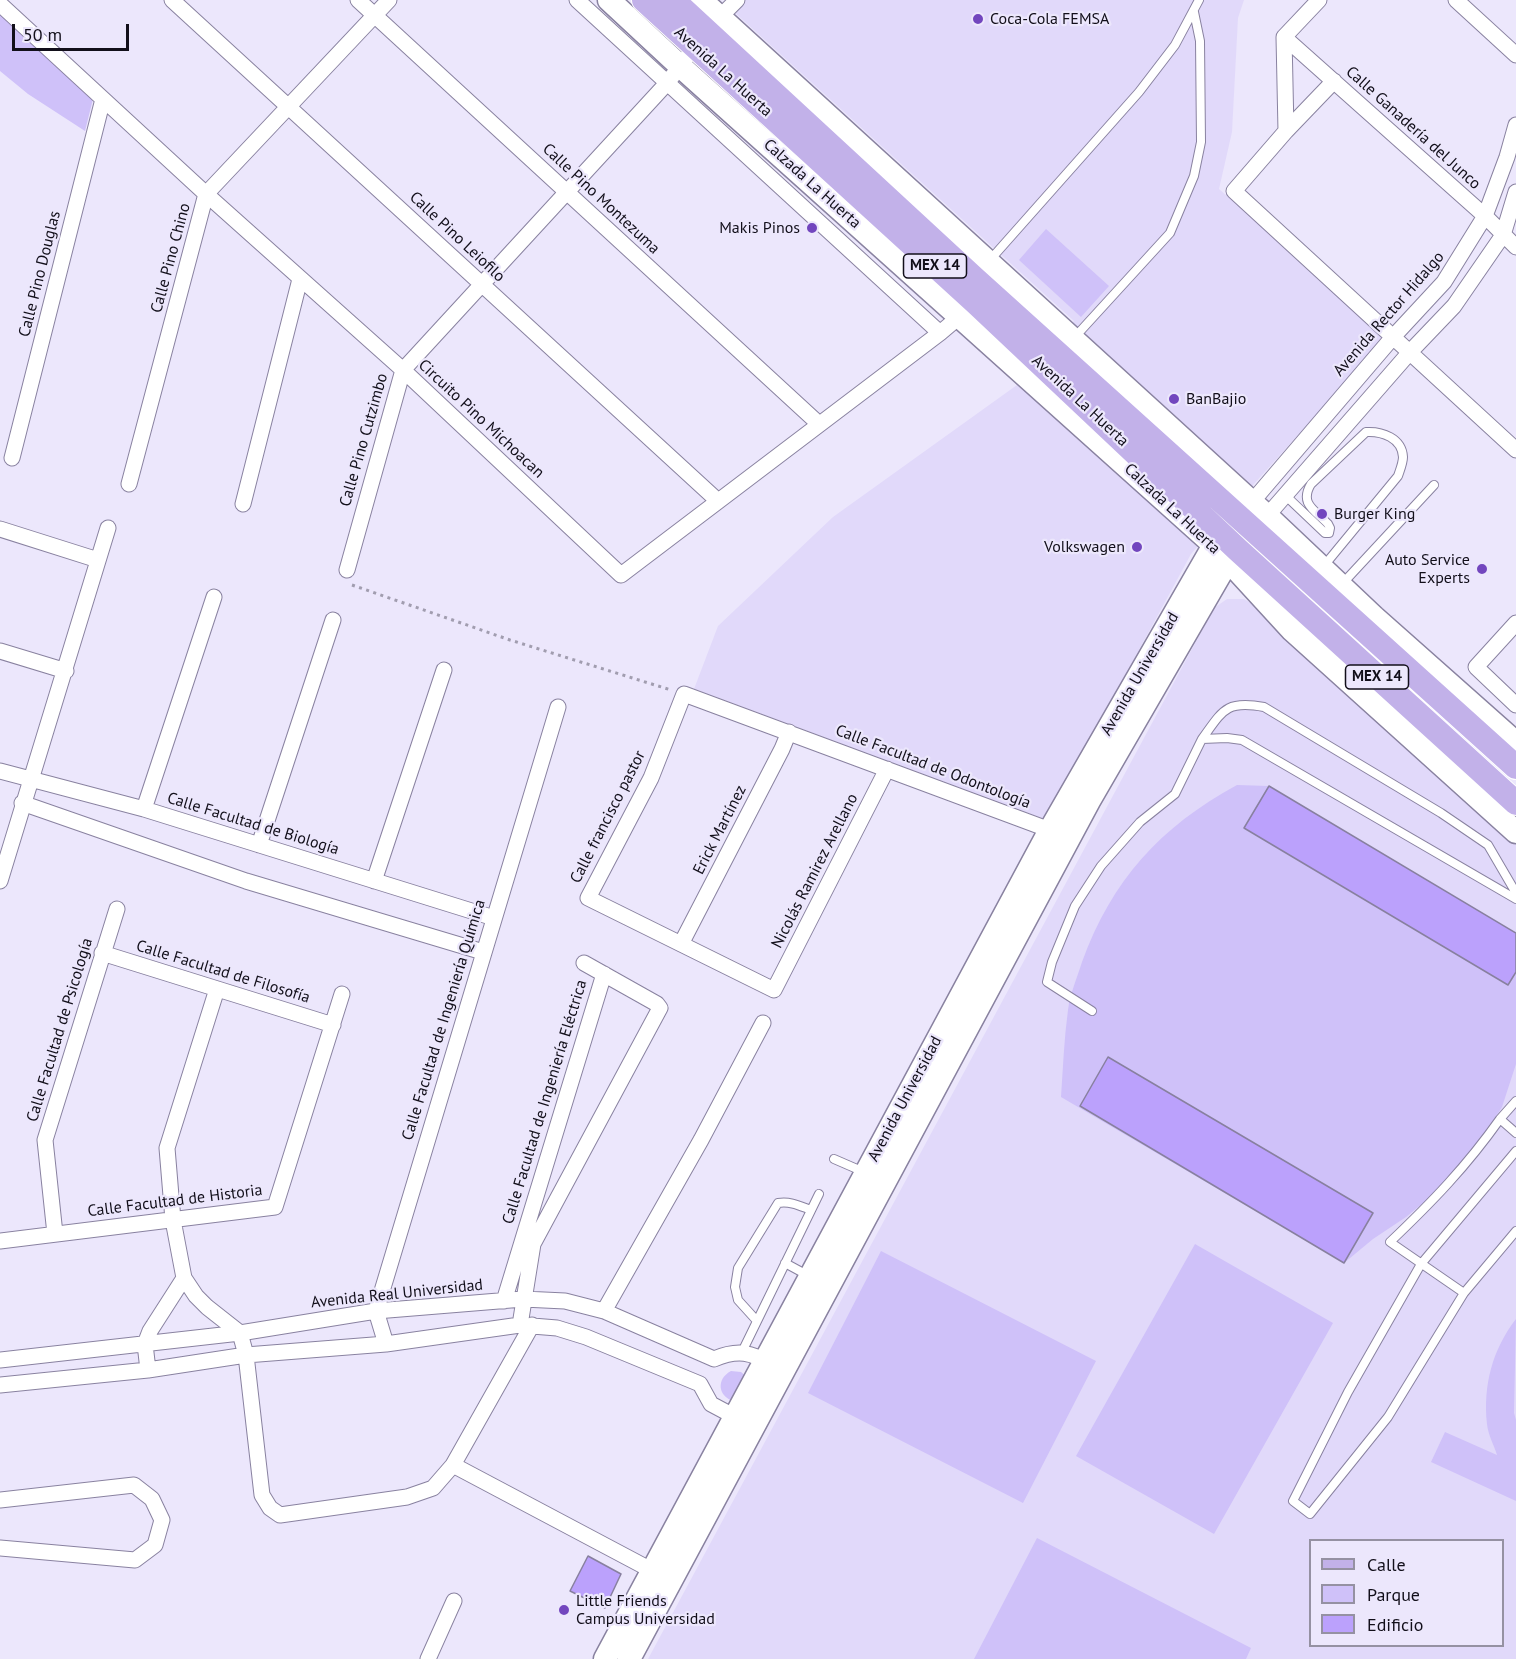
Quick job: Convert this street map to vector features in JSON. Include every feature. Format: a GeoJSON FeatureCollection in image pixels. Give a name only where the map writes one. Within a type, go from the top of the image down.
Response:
{"type":"FeatureCollection","features":[{"type":"Feature","properties":{"kind":"main road","name":"Avenida La Huerta"},"geometry":{"type":"LineString","coordinates":[[644,0],[720,16],[968,310],[1226,548],[1516,803]]}},
{"type":"Feature","properties":{"kind":"main road","name":"Avenida La Huerta"},"geometry":{"type":"LineString","coordinates":[[673,0],[720,16],[981,270],[1478,721],[1516,767]]}},
{"type":"Feature","properties":{"kind":"street","name":"Calle Pino Leiofilo"},"geometry":{"type":"LineString","coordinates":[[172,0],[718,501]]}},
{"type":"Feature","properties":{"kind":"street","name":"Calle Pino Montezuma"},"geometry":{"type":"LineString","coordinates":[[358,0],[819,424]]}},
{"type":"Feature","properties":{"kind":"street","name":"Calle Pino Chino"},"geometry":{"type":"LineString","coordinates":[[129,484],[206,194],[388,0]]}},
{"type":"Feature","properties":{"kind":"street","name":"Calzada La Huerta"},"geometry":{"type":"LineString","coordinates":[[577,0],[674,74],[968,310]]}},
{"type":"Feature","properties":{"kind":"street","name":"Calzada La Huerta"},"geometry":{"type":"LineString","coordinates":[[609,0],[674,74],[940,333]]}},
{"type":"Feature","properties":{"kind":"street"},"geometry":{"type":"LineString","coordinates":[[701,0],[720,16]]}},
{"type":"Feature","properties":{"kind":"street"},"geometry":{"type":"LineString","coordinates":[[1286,131],[1284,37],[1319,0]]}},
{"type":"Feature","properties":{"kind":"street"},"geometry":{"type":"LineString","coordinates":[[1456,0],[1516,55]]}},
{"type":"Feature","properties":{"kind":"street","name":"Circuito Pino Michoacan"},"geometry":{"type":"LineString","coordinates":[[0,4],[206,194],[403,370],[621,574],[968,310]]}},
{"type":"Feature","properties":{"kind":"street","name":"Calle Pino Cutzimbo"},"geometry":{"type":"LineString","coordinates":[[347,570],[403,370],[674,74],[720,16]]}},
{"type":"Feature","properties":{"kind":"street","name":"Calle Ganadería del Junco"},"geometry":{"type":"LineString","coordinates":[[1284,37],[1485,216],[1516,247]]}},
{"type":"Feature","properties":{"kind":"street"},"geometry":{"type":"LineString","coordinates":[[1334,81],[1286,131],[1234,191],[1516,450]]}},
{"type":"Feature","properties":{"kind":"street","name":"Calle Pino Douglas"},"geometry":{"type":"LineString","coordinates":[[12,458],[103,99]]}},
{"type":"Feature","properties":{"kind":"street","name":"Avenida Rector Hidalgo"},"geometry":{"type":"LineString","coordinates":[[1253,516],[1319,424],[1393,337],[1444,282],[1485,216],[1516,125]]}},
{"type":"Feature","properties":{"kind":"street"},"geometry":{"type":"LineString","coordinates":[[1226,548],[1253,516],[1285,495],[1410,352],[1454,306],[1503,235],[1516,192]]}},
{"type":"Feature","properties":{"kind":"street"},"geometry":{"type":"LineString","coordinates":[[981,270],[1073,339],[1253,516],[1341,585],[1478,721],[1516,743]]}},
{"type":"Feature","properties":{"kind":"street"},"geometry":{"type":"LineString","coordinates":[[243,504],[300,279]]}},
{"type":"Feature","properties":{"kind":"street"},"geometry":{"type":"LineString","coordinates":[[1319,424],[1334,439]]}},
{"type":"Feature","properties":{"kind":"street"},"geometry":{"type":"LineString","coordinates":[[0,881],[108,528]]}},
{"type":"Feature","properties":{"kind":"street"},"geometry":{"type":"LineString","coordinates":[[0,530],[98,560]]}},
{"type":"Feature","properties":{"kind":"street","name":"Calzada La Huerta"},"geometry":{"type":"LineString","coordinates":[[1226,548],[1292,630],[1516,832]]}},
{"type":"Feature","properties":{"kind":"street","name":"Avenida Universidad"},"geometry":{"type":"LineString","coordinates":[[774,1366],[810,1276],[1050,830],[1226,548]]}},
{"type":"Feature","properties":{"kind":"street","name":"Avenida Universidad"},"geometry":{"type":"LineString","coordinates":[[605,1659],[653,1571],[744,1421],[1089,801],[1226,548]]}},
{"type":"Feature","properties":{"kind":"street"},"geometry":{"type":"LineString","coordinates":[[144,809],[214,597]]}},
{"type":"Feature","properties":{"kind":"street"},"geometry":{"type":"LineString","coordinates":[[259,845],[333,620]]}},
{"type":"Feature","properties":{"kind":"street"},"geometry":{"type":"LineString","coordinates":[[1516,623],[1476,667],[1516,705]]}},
{"type":"Feature","properties":{"kind":"street"},"geometry":{"type":"LineString","coordinates":[[0,651],[66,671]]}},
{"type":"Feature","properties":{"kind":"street"},"geometry":{"type":"LineString","coordinates":[[375,881],[444,670]]}},
{"type":"Feature","properties":{"kind":"street","name":"Calle Facultad de Odontología"},"geometry":{"type":"LineString","coordinates":[[684,694],[1050,830]]}},
{"type":"Feature","properties":{"kind":"street","name":"Calle francisco pastor"},"geometry":{"type":"LineString","coordinates":[[684,694],[651,778],[588,898],[774,990]]}},
{"type":"Feature","properties":{"kind":"street","name":"Calle Facultad de Ingenierίa Quίmica"},"geometry":{"type":"LineString","coordinates":[[376,1311],[558,706]]}},
{"type":"Feature","properties":{"kind":"street","name":"Erick Martínez"},"geometry":{"type":"LineString","coordinates":[[681,944],[777,760],[796,735]]}},
{"type":"Feature","properties":{"kind":"street","name":"Nicolás Ramirez Arellano"},"geometry":{"type":"LineString","coordinates":[[774,990],[887,769]]}},
{"type":"Feature","properties":{"kind":"street","name":"Calle Facultad de Biología"},"geometry":{"type":"LineString","coordinates":[[0,771],[144,809],[494,918]]}},
{"type":"Feature","properties":{"kind":"street"},"geometry":{"type":"LineString","coordinates":[[22,803],[246,881],[483,952]]}},
{"type":"Feature","properties":{"kind":"street","name":"Calle Facultad de Psicología"},"geometry":{"type":"LineString","coordinates":[[55,1234],[45,1140],[117,909]]}},
{"type":"Feature","properties":{"kind":"street","name":"Calle Facultad de Filosofía"},"geometry":{"type":"LineString","coordinates":[[102,953],[333,1025]]}},
{"type":"Feature","properties":{"kind":"street","name":"Calle Facultad de Ingeniería Eléctrica"},"geometry":{"type":"LineString","coordinates":[[526,1325],[523,1299],[527,1242],[660,1008],[657,1004],[584,963]]}},
{"type":"Feature","properties":{"kind":"street","name":"Calle Facultad de Ingeniería Eléctrica"},"geometry":{"type":"LineString","coordinates":[[504,1301],[527,1242],[604,974]]}},
{"type":"Feature","properties":{"kind":"street"},"geometry":{"type":"LineString","coordinates":[[217,989],[166,1148],[174,1220],[184,1278],[207,1307],[240,1332],[246,1355],[262,1495],[270,1508],[280,1515],[407,1497],[433,1488],[453,1465],[526,1325]]}},
{"type":"Feature","properties":{"kind":"street","name":"Calle Facultad de Historia"},"geometry":{"type":"LineString","coordinates":[[0,1241],[275,1207],[342,994]]}},
{"type":"Feature","properties":{"kind":"street"},"geometry":{"type":"LineString","coordinates":[[603,1311],[701,1140],[763,1023]]}},
{"type":"Feature","properties":{"kind":"street"},"geometry":{"type":"LineString","coordinates":[[148,1370],[145,1344],[150,1331],[184,1278]]}},
{"type":"Feature","properties":{"kind":"street","name":"Avenida Real Universidad"},"geometry":{"type":"LineString","coordinates":[[0,1360],[240,1332],[376,1311],[523,1299],[564,1301],[603,1311],[714,1359],[730,1352],[742,1352]]}},
{"type":"Feature","properties":{"kind":"street"},"geometry":{"type":"LineString","coordinates":[[376,1311],[386,1344]]}},
{"type":"Feature","properties":{"kind":"street"},"geometry":{"type":"LineString","coordinates":[[0,1385],[148,1370],[246,1355],[386,1344],[526,1325],[557,1329],[586,1337],[700,1384],[711,1404],[744,1421]]}},
{"type":"Feature","properties":{"kind":"street"},"geometry":{"type":"LineString","coordinates":[[742,1352],[774,1366]]}},
{"type":"Feature","properties":{"kind":"street","name":"Avenida Universidad"},"geometry":{"type":"LineString","coordinates":[[629,1659],[744,1421]]}},
{"type":"Feature","properties":{"kind":"street"},"geometry":{"type":"LineString","coordinates":[[453,1465],[653,1571]]}},
{"type":"Feature","properties":{"kind":"street"},"geometry":{"type":"LineString","coordinates":[[0,1500],[134,1485],[152,1499],[162,1520],[155,1545],[135,1560],[0,1548]]}},
{"type":"Feature","properties":{"kind":"street"},"geometry":{"type":"LineString","coordinates":[[428,1659],[454,1601]]}},
{"type":"Feature","properties":{"kind":"lane"},"geometry":{"type":"LineString","coordinates":[[981,270],[1138,92],[1175,45],[1199,0]]}},
{"type":"Feature","properties":{"kind":"lane"},"geometry":{"type":"LineString","coordinates":[[1073,339],[1170,233],[1194,176],[1201,142],[1200,41],[1194,12]]}},
{"type":"Feature","properties":{"kind":"lane"},"geometry":{"type":"LineString","coordinates":[[1285,495],[1325,533],[1329,533],[1328,524],[1306,501],[1306,493],[1311,484],[1366,432],[1390,436],[1398,443],[1403,458],[1398,476],[1322,568]]}},
{"type":"Feature","properties":{"kind":"lane"},"geometry":{"type":"LineString","coordinates":[[1341,585],[1434,485]]}},
{"type":"Feature","properties":{"kind":"lane"},"geometry":{"type":"LineString","coordinates":[[1092,1011],[1047,982],[1052,962],[1076,906],[1101,866],[1140,822],[1175,794],[1202,738],[1224,709],[1244,704],[1264,707],[1441,813],[1488,845],[1516,893]]}},
{"type":"Feature","properties":{"kind":"lane"},"geometry":{"type":"LineString","coordinates":[[1202,738],[1242,740],[1516,898]]}},
{"type":"Feature","properties":{"kind":"lane"},"geometry":{"type":"LineString","coordinates":[[1464,1293],[1390,1242],[1441,1194],[1476,1154],[1500,1119],[1516,1101]]}},
{"type":"Feature","properties":{"kind":"lane"},"geometry":{"type":"LineString","coordinates":[[1500,1119],[1516,1133]]}},
{"type":"Feature","properties":{"kind":"lane"},"geometry":{"type":"LineString","coordinates":[[1516,1151],[1421,1264],[1348,1392],[1293,1501],[1310,1514],[1388,1417],[1464,1293],[1516,1231]]}},
{"type":"Feature","properties":{"kind":"lane"},"geometry":{"type":"LineString","coordinates":[[834,1159],[865,1173]]}},
{"type":"Feature","properties":{"kind":"lane"},"geometry":{"type":"LineString","coordinates":[[742,1352],[819,1194]]}},
{"type":"Feature","properties":{"kind":"lane"},"geometry":{"type":"LineString","coordinates":[[757,1321],[738,1300],[735,1287],[738,1268],[778,1203],[796,1204],[811,1210]]}},
{"type":"Feature","properties":{"kind":"lane"},"geometry":{"type":"LineString","coordinates":[[785,1263],[810,1276]]}},
{"type":"Feature","properties":{"kind":"path"},"geometry":{"type":"LineString","coordinates":[[347,570],[346,583],[510,640],[684,694]]}},
{"type":"Feature","properties":{"kind":"shaded area"},"geometry":{"type":"Polygon","coordinates":[[[745,0],[1244,0],[1238,18],[1232,132],[1219,189],[1387,336],[1191,554],[1047,820],[694,689],[718,626],[833,517],[1017,385],[1074,321],[733,11],[745,0]]]}},
{"type":"Feature","properties":{"kind":"shaded area"},"geometry":{"type":"Polygon","coordinates":[[[1227,599],[1244,599],[1259,608],[1516,843],[1516,1659],[648,1659],[1214,608],[1227,599]]]}},
{"type":"Feature","properties":{"kind":"green space"},"geometry":{"type":"Polygon","coordinates":[[[0,9],[94,95],[85,131],[28,94],[0,71],[0,9]]]}},
{"type":"Feature","properties":{"kind":"green space"},"geometry":{"type":"Polygon","coordinates":[[[1046,229],[1109,286],[1081,317],[1019,260],[1046,229]]]}},
{"type":"Feature","properties":{"kind":"green space"},"geometry":{"type":"Polygon","coordinates":[[[1237,785],[1269,786],[1516,933],[1516,1064],[1502,1107],[1473,1152],[1439,1190],[1344,1263],[1061,1097],[1070,998],[1082,962],[1108,906],[1142,858],[1162,838],[1209,801],[1237,785]]]}},
{"type":"Feature","properties":{"kind":"green space"},"geometry":{"type":"Polygon","coordinates":[[[1195,1244],[1333,1323],[1214,1534],[1076,1456],[1195,1244]]]}},
{"type":"Feature","properties":{"kind":"green space"},"geometry":{"type":"Polygon","coordinates":[[[881,1251],[1096,1361],[1023,1503],[808,1393],[881,1251]]]}},
{"type":"Feature","properties":{"kind":"green space"},"geometry":{"type":"Polygon","coordinates":[[[1516,1319],[1514,1413],[1516,1420],[1516,1501],[1431,1462],[1445,1432],[1497,1455],[1487,1424],[1486,1396],[1495,1356],[1516,1319]]]}},
{"type":"Feature","properties":{"kind":"green space"},"geometry":{"type":"Polygon","coordinates":[[[731,1371],[741,1372],[748,1378],[733,1401],[724,1395],[721,1387],[723,1378],[731,1371]]]}},
{"type":"Feature","properties":{"kind":"green space"},"geometry":{"type":"Polygon","coordinates":[[[1037,1538],[1251,1648],[1246,1659],[974,1659],[1037,1538]]]}},
{"type":"Feature","properties":{"kind":"building"},"geometry":{"type":"Polygon","coordinates":[[[1269,786],[1516,933],[1516,972],[1508,985],[1244,828],[1269,786]]]}},
{"type":"Feature","properties":{"kind":"building"},"geometry":{"type":"Polygon","coordinates":[[[1108,1057],[1373,1213],[1344,1263],[1080,1106],[1108,1057]]]}},
{"type":"Feature","properties":{"kind":"building"},"geometry":{"type":"Polygon","coordinates":[[[588,1556],[621,1574],[605,1608],[570,1591],[588,1556]]]}},
{"type":"Feature","properties":{"kind":"place","name":"Coca-Cola FEMSA"},"geometry":{"type":"Point","coordinates":[978,19]}},
{"type":"Feature","properties":{"kind":"place","name":"Makis Pinos"},"geometry":{"type":"Point","coordinates":[812,228]}},
{"type":"Feature","properties":{"kind":"place","name":"BanBajio"},"geometry":{"type":"Point","coordinates":[1174,399]}},
{"type":"Feature","properties":{"kind":"place","name":"Burger King"},"geometry":{"type":"Point","coordinates":[1322,514]}},
{"type":"Feature","properties":{"kind":"place","name":"Volkswagen"},"geometry":{"type":"Point","coordinates":[1137,547]}},
{"type":"Feature","properties":{"kind":"place","name":"Auto Service Experts"},"geometry":{"type":"Point","coordinates":[1482,569]}},
{"type":"Feature","properties":{"kind":"place","name":"Little Friends Campus Universidad"},"geometry":{"type":"Point","coordinates":[564,1610]}}]}
